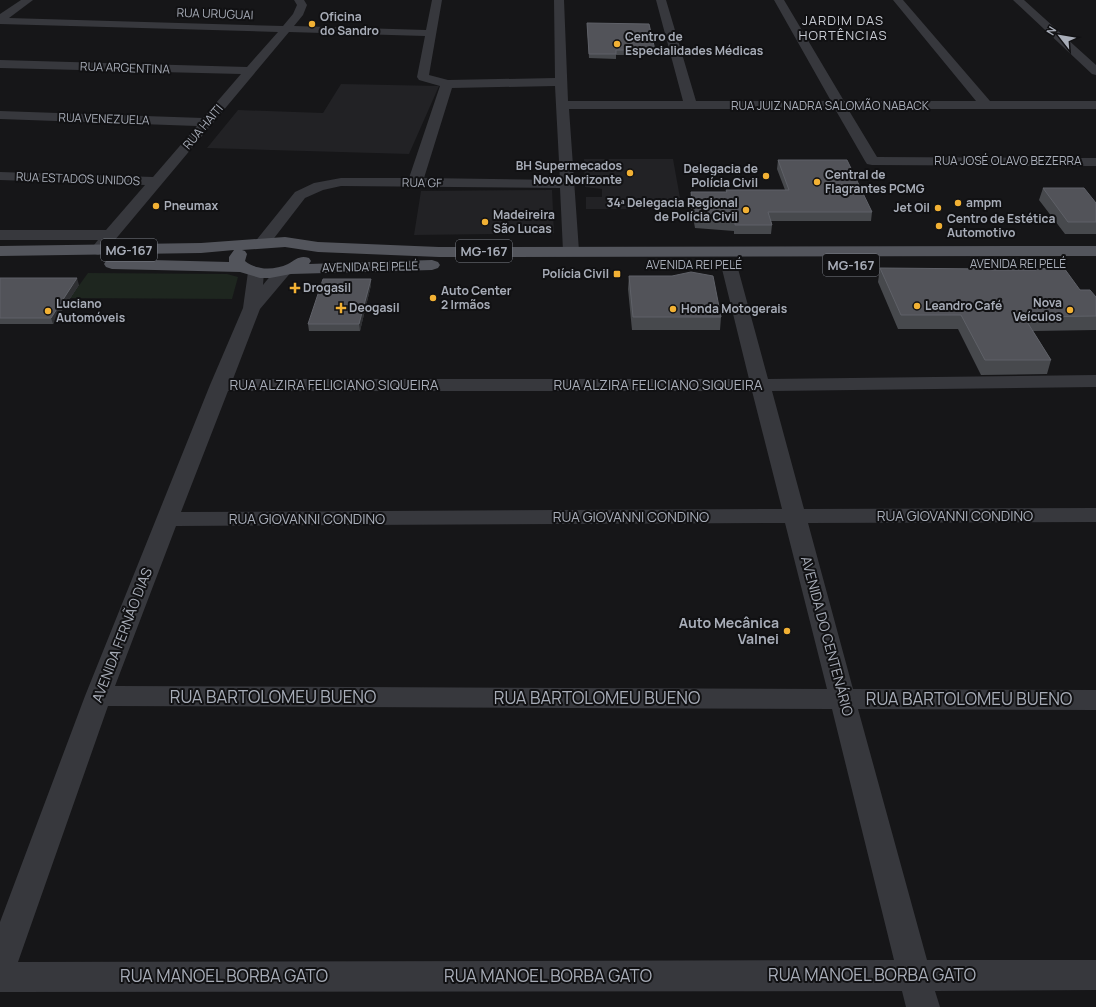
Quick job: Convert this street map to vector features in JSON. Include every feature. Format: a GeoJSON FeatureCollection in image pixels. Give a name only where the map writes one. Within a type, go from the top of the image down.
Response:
{"type":"FeatureCollection","features":[{"type":"Feature","properties":{"kind":"main road","name":"AVENIDA REI PELÉ"},"geometry":{"type":"LineString","coordinates":[[288,270],[306,259],[307,254],[305,249],[292,243]]}},
{"type":"Feature","properties":{"kind":"main road","name":"AVENIDA REI PELÉ"},"geometry":{"type":"LineString","coordinates":[[0,251],[201,248],[292,243],[440,252],[1096,251]]}},
{"type":"Feature","properties":{"kind":"main road","name":"AVENIDA REI PELÉ"},"geometry":{"type":"LineString","coordinates":[[248,270],[237,262],[237,257],[241,252],[260,244]]}},
{"type":"Feature","properties":{"kind":"main road","name":"AVENIDA REI PELÉ"},"geometry":{"type":"LineString","coordinates":[[0,265],[107,264],[248,270],[270,273],[288,270],[429,265],[1096,264]]}},
{"type":"Feature","properties":{"kind":"street"},"geometry":{"type":"LineString","coordinates":[[0,20],[28,0]]}},
{"type":"Feature","properties":{"kind":"street","name":"RUA HAITI"},"geometry":{"type":"LineString","coordinates":[[98,250],[298,15],[302,5],[299,0]]}},
{"type":"Feature","properties":{"kind":"street"},"geometry":{"type":"LineString","coordinates":[[437,0],[429,33],[423,77],[447,84],[562,82]]}},
{"type":"Feature","properties":{"kind":"street"},"geometry":{"type":"LineString","coordinates":[[559,0],[571,251]]}},
{"type":"Feature","properties":{"kind":"street"},"geometry":{"type":"LineString","coordinates":[[661,0],[691,106]]}},
{"type":"Feature","properties":{"kind":"street"},"geometry":{"type":"LineString","coordinates":[[779,0],[838,105]]}},
{"type":"Feature","properties":{"kind":"street"},"geometry":{"type":"LineString","coordinates":[[898,0],[987,106]]}},
{"type":"Feature","properties":{"kind":"street"},"geometry":{"type":"LineString","coordinates":[[1018,0],[1096,71]]}},
{"type":"Feature","properties":{"kind":"street","name":"RUA URUGUAI"},"geometry":{"type":"LineString","coordinates":[[0,20],[429,33]]}},
{"type":"Feature","properties":{"kind":"street","name":"RUA ARGENTINA"},"geometry":{"type":"LineString","coordinates":[[0,64],[250,71]]}},
{"type":"Feature","properties":{"kind":"street"},"geometry":{"type":"LineString","coordinates":[[415,184],[447,84]]}},
{"type":"Feature","properties":{"kind":"street","name":"RUA JUIZ NADRA SALOMÃO NABACK"},"geometry":{"type":"LineString","coordinates":[[564,105],[1096,106]]}},
{"type":"Feature","properties":{"kind":"street","name":"RUA JOSÉ OLAVO BEZERRA"},"geometry":{"type":"LineString","coordinates":[[838,105],[872,161],[1096,162]]}},
{"type":"Feature","properties":{"kind":"street","name":"RUA VENEZUELA"},"geometry":{"type":"LineString","coordinates":[[0,115],[208,122]]}},
{"type":"Feature","properties":{"kind":"street","name":"RUA ESTADOS UNIDOS"},"geometry":{"type":"LineString","coordinates":[[0,176],[156,181]]}},
{"type":"Feature","properties":{"kind":"street","name":"RUA GF"},"geometry":{"type":"LineString","coordinates":[[260,244],[288,212],[300,195],[319,186],[341,182],[415,184],[568,184]]}},
{"type":"Feature","properties":{"kind":"street"},"geometry":{"type":"LineString","coordinates":[[288,212],[287,231],[292,243]]}},
{"type":"Feature","properties":{"kind":"street"},"geometry":{"type":"LineString","coordinates":[[0,235],[111,235]]}},
{"type":"Feature","properties":{"kind":"street","name":"AVENIDA DO CENTENÁRIO"},"geometry":{"type":"LineString","coordinates":[[729,265],[924,1007]]}},
{"type":"Feature","properties":{"kind":"street","name":"AVENIDA FERNÃO DIAS"},"geometry":{"type":"LineString","coordinates":[[248,270],[252,308]]}},
{"type":"Feature","properties":{"kind":"street","name":"AVENIDA FERNÃO DIAS"},"geometry":{"type":"LineString","coordinates":[[0,966],[98,696],[252,308],[288,270]]}},
{"type":"Feature","properties":{"kind":"street","name":"RUA ALZIRA FELICIANO SIQUEIRA"},"geometry":{"type":"LineString","coordinates":[[220,386],[761,385],[1096,381]]}},
{"type":"Feature","properties":{"kind":"street","name":"RUA GIOVANNI CONDINO"},"geometry":{"type":"LineString","coordinates":[[167,519],[1096,515]]}},
{"type":"Feature","properties":{"kind":"street","name":"RUA BARTOLOMEU BUENO"},"geometry":{"type":"LineString","coordinates":[[98,696],[1096,700]]}},
{"type":"Feature","properties":{"kind":"street","name":"RUA MANOEL BORBA GATO"},"geometry":{"type":"LineString","coordinates":[[0,977],[1096,975]]}},
{"type":"Feature","properties":{"kind":"shaded area"},"geometry":{"type":"Polygon","coordinates":[[[341,84],[439,86],[409,154],[207,148],[238,110],[323,113],[341,84]]]}},
{"type":"Feature","properties":{"kind":"shaded area","name":"BH Supermecados Novo Norizonte"},"geometry":{"type":"Polygon","coordinates":[[[584,159],[673,159],[682,209],[586,209],[586,197],[602,197],[602,189],[585,187],[584,159]]]}},
{"type":"Feature","properties":{"kind":"shaded area","name":"Madeireira São Lucas"},"geometry":{"type":"Polygon","coordinates":[[[552,190],[554,233],[414,235],[421,191],[552,190]]]}},
{"type":"Feature","properties":{"kind":"shaded area"},"geometry":{"type":"Polygon","coordinates":[[[88,273],[227,274],[238,277],[232,299],[70,298],[88,273]]]}},
{"type":"Feature","properties":{"kind":"building","name":"Centro de Especialidades Médicas"},"geometry":{"type":"Polygon","coordinates":[[[587,23],[649,24],[655,50],[616,50],[616,54],[589,54],[587,23]]]}},
{"type":"Feature","properties":{"kind":"building"},"geometry":{"type":"Polygon","coordinates":[[[778,160],[847,160],[872,212],[768,212],[772,225],[735,225],[735,222],[695,219],[691,192],[727,192],[726,190],[789,190],[778,160]]]}},
{"type":"Feature","properties":{"kind":"building"},"geometry":{"type":"Polygon","coordinates":[[[1043,188],[1084,188],[1096,203],[1096,222],[1068,222],[1043,188]]]}},
{"type":"Feature","properties":{"kind":"building"},"geometry":{"type":"Polygon","coordinates":[[[880,268],[1036,270],[1035,269],[1064,268],[1080,290],[1090,290],[1096,297],[1096,316],[1024,317],[1051,360],[985,360],[961,315],[901,315],[880,268]]]}},
{"type":"Feature","properties":{"kind":"building","name":"Honda Motogerais"},"geometry":{"type":"Polygon","coordinates":[[[691,272],[713,276],[721,317],[633,317],[629,276],[672,276],[691,272]]]}},
{"type":"Feature","properties":{"kind":"building"},"geometry":{"type":"Polygon","coordinates":[[[0,278],[77,278],[51,318],[0,318],[0,278]]]}},
{"type":"Feature","properties":{"kind":"building","name":"Deogasil"},"geometry":{"type":"Polygon","coordinates":[[[323,279],[371,279],[359,324],[308,324],[323,279]]]}},
{"type":"Feature","properties":{"kind":"place","name":"Oficina do Sandro"},"geometry":{"type":"Point","coordinates":[312,24]}},
{"type":"Feature","properties":{"kind":"place","name":"Centro de Especialidades Médicas"},"geometry":{"type":"Point","coordinates":[617,44]}},
{"type":"Feature","properties":{"kind":"place","name":"BH Supermecados Novo Norizonte"},"geometry":{"type":"Point","coordinates":[630,173]}},
{"type":"Feature","properties":{"kind":"place","name":"Delegacia de Polícia Civil"},"geometry":{"type":"Point","coordinates":[766,176]}},
{"type":"Feature","properties":{"kind":"place","name":"Central de Flagrantes PCMG"},"geometry":{"type":"Point","coordinates":[817,182]}},
{"type":"Feature","properties":{"kind":"place","name":"ampm"},"geometry":{"type":"Point","coordinates":[958,203]}},
{"type":"Feature","properties":{"kind":"place","name":"Pneumax"},"geometry":{"type":"Point","coordinates":[156,206]}},
{"type":"Feature","properties":{"kind":"place","name":"Jet Oil"},"geometry":{"type":"Point","coordinates":[938,208]}},
{"type":"Feature","properties":{"kind":"place","name":"34ª Delegacia Regional de Polícia Civil"},"geometry":{"type":"Point","coordinates":[746,210]}},
{"type":"Feature","properties":{"kind":"place","name":"Madeireira São Lucas"},"geometry":{"type":"Point","coordinates":[485,222]}},
{"type":"Feature","properties":{"kind":"place","name":"Centro de Estética Automotivo"},"geometry":{"type":"Point","coordinates":[939,226]}},
{"type":"Feature","properties":{"kind":"place","name":"Polícia Civil"},"geometry":{"type":"Point","coordinates":[617,274]}},
{"type":"Feature","properties":{"kind":"place","name":"Drogasil"},"geometry":{"type":"Point","coordinates":[295,288]}},
{"type":"Feature","properties":{"kind":"place","name":"Auto Center 2 Irmãos"},"geometry":{"type":"Point","coordinates":[433,298]}},
{"type":"Feature","properties":{"kind":"place","name":"Leandro Café"},"geometry":{"type":"Point","coordinates":[917,306]}},
{"type":"Feature","properties":{"kind":"place","name":"Deogasil"},"geometry":{"type":"Point","coordinates":[341,308]}},
{"type":"Feature","properties":{"kind":"place","name":"Honda Motogerais"},"geometry":{"type":"Point","coordinates":[673,309]}},
{"type":"Feature","properties":{"kind":"place","name":"Nova Veículos"},"geometry":{"type":"Point","coordinates":[1070,310]}},
{"type":"Feature","properties":{"kind":"place","name":"Luciano Automóveis"},"geometry":{"type":"Point","coordinates":[48,311]}},
{"type":"Feature","properties":{"kind":"place","name":"Auto Mecânica Valnei"},"geometry":{"type":"Point","coordinates":[787,631]}},
{"type":"Feature","properties":{"kind":"district","name":"JARDIM DAS HORTÊNCIAS"},"geometry":{"type":"Point","coordinates":[843,28]}}]}
